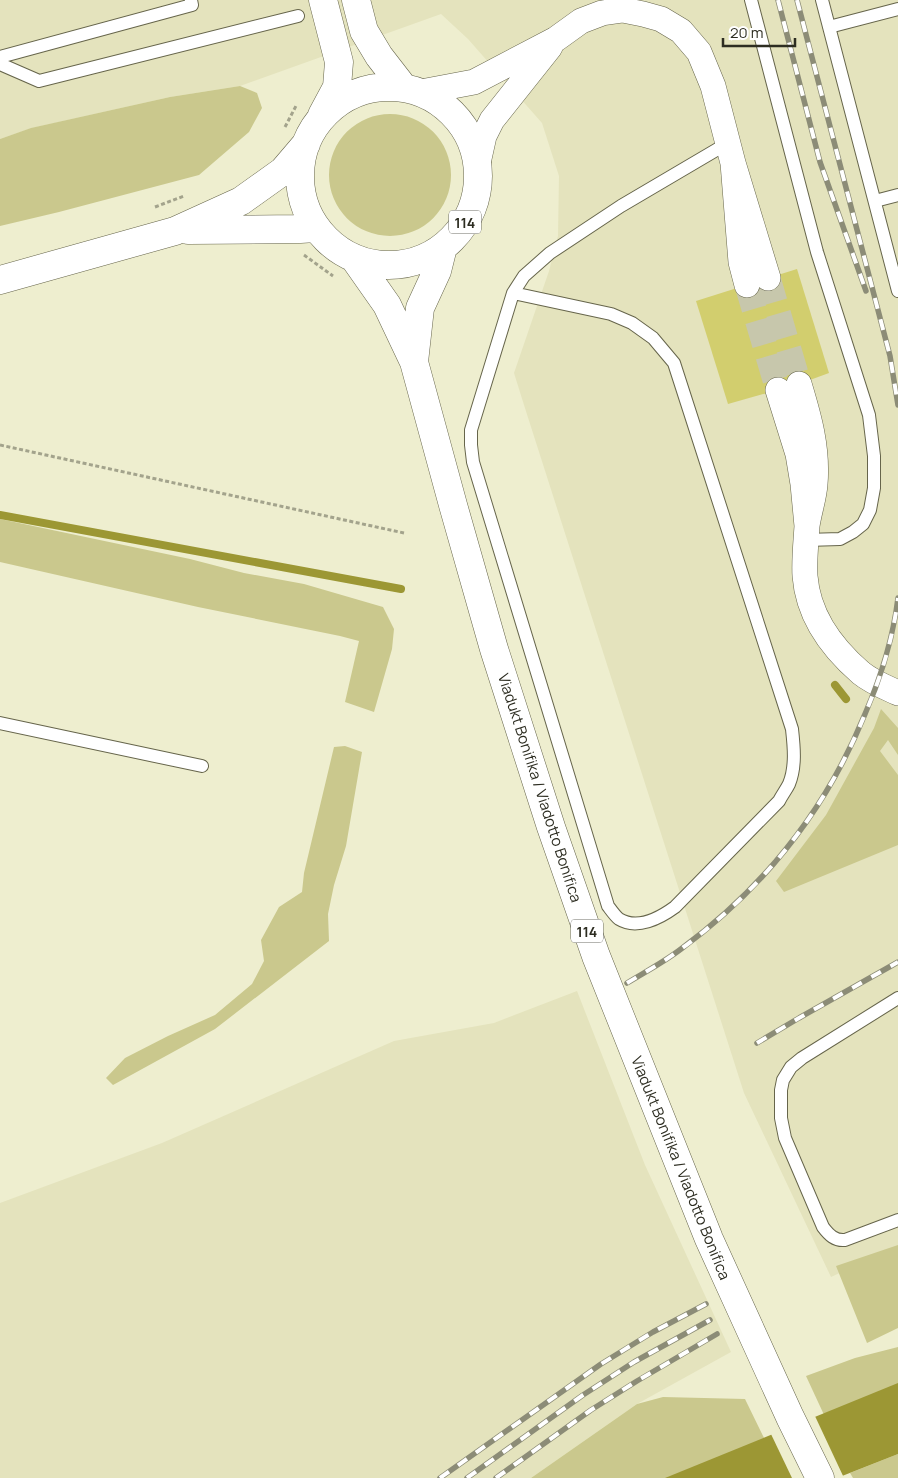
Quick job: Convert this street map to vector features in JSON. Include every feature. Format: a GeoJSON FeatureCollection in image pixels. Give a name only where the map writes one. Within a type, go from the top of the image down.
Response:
{"type":"FeatureCollection","features":[{"type":"Feature","properties":{"kind":"main road","name":"114"},"geometry":{"type":"LineString","coordinates":[[321,118],[337,87],[339,62],[323,0]]}},
{"type":"Feature","properties":{"kind":"main road","name":"114"},"geometry":{"type":"LineString","coordinates":[[356,0],[364,31],[379,56],[412,90]]}},
{"type":"Feature","properties":{"kind":"main road","name":"114"},"geometry":{"type":"LineString","coordinates":[[0,280],[175,231],[241,201],[283,171],[294,138],[338,103],[358,92],[380,87],[412,90],[438,101],[453,113],[465,128],[473,145],[478,163],[475,201],[468,219],[457,235],[442,248],[422,259],[400,265],[376,264],[354,258],[333,246],[316,228],[306,208],[300,187],[300,165],[294,138]]}},
{"type":"Feature","properties":{"kind":"main road","name":"114"},"geometry":{"type":"LineString","coordinates":[[175,231],[316,228]]}},
{"type":"Feature","properties":{"kind":"main road","name":"114"},"geometry":{"type":"LineString","coordinates":[[414,362],[420,308],[437,271],[442,248]]}},
{"type":"Feature","properties":{"kind":"main road","name":"114"},"geometry":{"type":"LineString","coordinates":[[354,258],[387,305],[414,362]]}},
{"type":"Feature","properties":{"kind":"main road","name":"Viadukt Bonifika / Viadotto Bonifica"},"geometry":{"type":"LineString","coordinates":[[414,362],[494,649],[551,827],[596,956],[709,1239],[790,1417],[820,1478]]}},
{"type":"Feature","properties":{"kind":"street"},"geometry":{"type":"LineString","coordinates":[[412,90],[474,82],[556,39],[581,21],[602,13],[622,10],[661,19],[681,31],[699,52],[713,86],[731,153],[757,281]]}},
{"type":"Feature","properties":{"kind":"street"},"geometry":{"type":"LineString","coordinates":[[478,163],[484,136],[492,120],[556,39]]}},
{"type":"Feature","properties":{"kind":"street"},"geometry":{"type":"LineString","coordinates":[[788,387],[803,484],[806,533],[805,576],[812,606],[818,622],[827,636],[862,674],[877,684],[898,693]]}},
{"type":"Feature","properties":{"kind":"lane"},"geometry":{"type":"LineString","coordinates":[[0,57],[192,6],[191,0]]}},
{"type":"Feature","properties":{"kind":"lane"},"geometry":{"type":"LineString","coordinates":[[751,0],[817,252],[869,415],[874,456],[874,488],[870,510],[863,524],[840,539],[806,533]]}},
{"type":"Feature","properties":{"kind":"lane"},"geometry":{"type":"LineString","coordinates":[[822,0],[898,291]]}},
{"type":"Feature","properties":{"kind":"lane"},"geometry":{"type":"LineString","coordinates":[[829,27],[898,9]]}},
{"type":"Feature","properties":{"kind":"lane"},"geometry":{"type":"LineString","coordinates":[[0,64],[39,81],[298,16]]}},
{"type":"Feature","properties":{"kind":"lane"},"geometry":{"type":"LineString","coordinates":[[513,293],[611,314],[632,323],[653,338],[674,363],[792,729],[794,748],[793,768],[789,784],[779,801],[675,907],[663,916],[645,922],[629,923],[617,918],[608,906],[473,462],[470,445],[471,430],[513,293],[524,276],[550,253],[620,206],[731,153]]}},
{"type":"Feature","properties":{"kind":"lane"},"geometry":{"type":"LineString","coordinates":[[875,201],[898,195]]}},
{"type":"Feature","properties":{"kind":"lane"},"geometry":{"type":"LineString","coordinates":[[0,722],[202,766]]}},
{"type":"Feature","properties":{"kind":"lane"},"geometry":{"type":"LineString","coordinates":[[898,998],[802,1058],[791,1067],[782,1080],[780,1090],[781,1118],[785,1138],[827,1233],[840,1240],[845,1240],[898,1220]]}},
{"type":"Feature","properties":{"kind":"path"},"geometry":{"type":"LineString","coordinates":[[294,138],[298,103]]}},
{"type":"Feature","properties":{"kind":"path"},"geometry":{"type":"LineString","coordinates":[[299,252],[334,277]]}},
{"type":"Feature","properties":{"kind":"path"},"geometry":{"type":"LineString","coordinates":[[0,445],[404,533]]}},
{"type":"Feature","properties":{"kind":"shaded area"},"geometry":{"type":"Polygon","coordinates":[[[0,0],[898,0],[898,1246],[831,1277],[744,1093],[524,405],[514,373],[549,271],[558,236],[559,176],[542,123],[468,39],[441,14],[240,86],[170,97],[32,128],[0,139],[0,0]]]}},
{"type":"Feature","properties":{"kind":"shaded area"},"geometry":{"type":"Polygon","coordinates":[[[240,86],[257,93],[262,108],[249,132],[199,175],[0,226],[0,139],[31,128],[170,97],[240,86]]]}},
{"type":"Feature","properties":{"kind":"shaded area"},"geometry":{"type":"Polygon","coordinates":[[[390,114],[413,118],[433,132],[447,152],[451,175],[447,198],[433,218],[413,232],[390,236],[367,232],[347,218],[333,198],[329,175],[333,152],[347,132],[367,118],[390,114]]]}},
{"type":"Feature","properties":{"kind":"shaded area"},"geometry":{"type":"Polygon","coordinates":[[[0,519],[190,559],[244,573],[304,584],[383,607],[394,629],[392,649],[374,712],[345,702],[359,641],[0,562],[0,519]]]}},
{"type":"Feature","properties":{"kind":"shaded area"},"geometry":{"type":"Polygon","coordinates":[[[881,709],[898,728],[898,755],[888,740],[880,751],[898,775],[898,845],[784,892],[776,881],[826,815],[874,728],[881,709]]]}},
{"type":"Feature","properties":{"kind":"shaded area"},"geometry":{"type":"Polygon","coordinates":[[[345,746],[362,752],[346,846],[334,885],[328,914],[329,941],[215,1029],[113,1085],[106,1078],[125,1058],[215,1015],[252,984],[264,961],[261,940],[279,907],[302,892],[304,873],[334,747],[345,746]]]}},
{"type":"Feature","properties":{"kind":"shaded area"},"geometry":{"type":"Polygon","coordinates":[[[577,991],[645,1165],[731,1352],[637,1404],[531,1478],[0,1478],[0,1203],[162,1143],[394,1041],[494,1023],[577,991]]]}},
{"type":"Feature","properties":{"kind":"shaded area"},"geometry":{"type":"Polygon","coordinates":[[[898,1245],[898,1328],[867,1343],[836,1266],[898,1245]]]}},
{"type":"Feature","properties":{"kind":"shaded area"},"geometry":{"type":"Polygon","coordinates":[[[898,1347],[898,1388],[825,1417],[806,1376],[855,1358],[898,1347]]]}},
{"type":"Feature","properties":{"kind":"shaded area"},"geometry":{"type":"Polygon","coordinates":[[[898,1383],[898,1454],[837,1478],[665,1478],[898,1383]]]}},
{"type":"Feature","properties":{"kind":"shaded area"},"geometry":{"type":"Polygon","coordinates":[[[663,1397],[745,1399],[766,1442],[673,1478],[531,1478],[637,1404],[663,1397]]]}},
{"type":"Feature","properties":{"kind":"shaded area"},"geometry":{"type":"Polygon","coordinates":[[[898,1454],[898,1478],[853,1478],[850,1473],[898,1454]]]}},
{"type":"Feature","properties":{"kind":"pier"},"geometry":{"type":"Polygon","coordinates":[[[814,1414],[844,1478],[792,1478],[770,1432],[814,1414]]]}},
{"type":"Feature","properties":{"kind":"building"},"geometry":{"type":"Polygon","coordinates":[[[797,269],[829,373],[799,384],[728,404],[696,301],[797,269]]]}},
{"type":"Feature","properties":{"kind":"waterway"},"geometry":{"type":"LineString","coordinates":[[0,515],[401,589]]}},
{"type":"Feature","properties":{"kind":"waterway"},"geometry":{"type":"LineString","coordinates":[[835,685],[846,699]]}},
{"type":"Feature","properties":{"kind":"tunnel"},"geometry":{"type":"LineString","coordinates":[[768,278],[799,384]]}},
{"type":"Feature","properties":{"kind":"tunnel"},"geometry":{"type":"LineString","coordinates":[[747,285],[778,390]]}},
{"type":"Feature","properties":{"kind":"railway"},"geometry":{"type":"LineString","coordinates":[[778,0],[820,162],[866,291]]}},
{"type":"Feature","properties":{"kind":"railway"},"geometry":{"type":"LineString","coordinates":[[797,0],[890,356],[898,405]]}},
{"type":"Feature","properties":{"kind":"railway"},"geometry":{"type":"LineString","coordinates":[[627,983],[681,949],[739,900],[790,845],[812,814],[849,749],[871,700],[890,643],[898,598]]}},
{"type":"Feature","properties":{"kind":"railway"},"geometry":{"type":"LineString","coordinates":[[757,1043],[898,962]]}},
{"type":"Feature","properties":{"kind":"railway"},"geometry":{"type":"LineString","coordinates":[[440,1478],[601,1364],[653,1332],[706,1304]]}},
{"type":"Feature","properties":{"kind":"railway"},"geometry":{"type":"LineString","coordinates":[[467,1478],[583,1395],[634,1362],[710,1320]]}},
{"type":"Feature","properties":{"kind":"railway"},"geometry":{"type":"LineString","coordinates":[[496,1478],[591,1410],[717,1334]]}}]}
